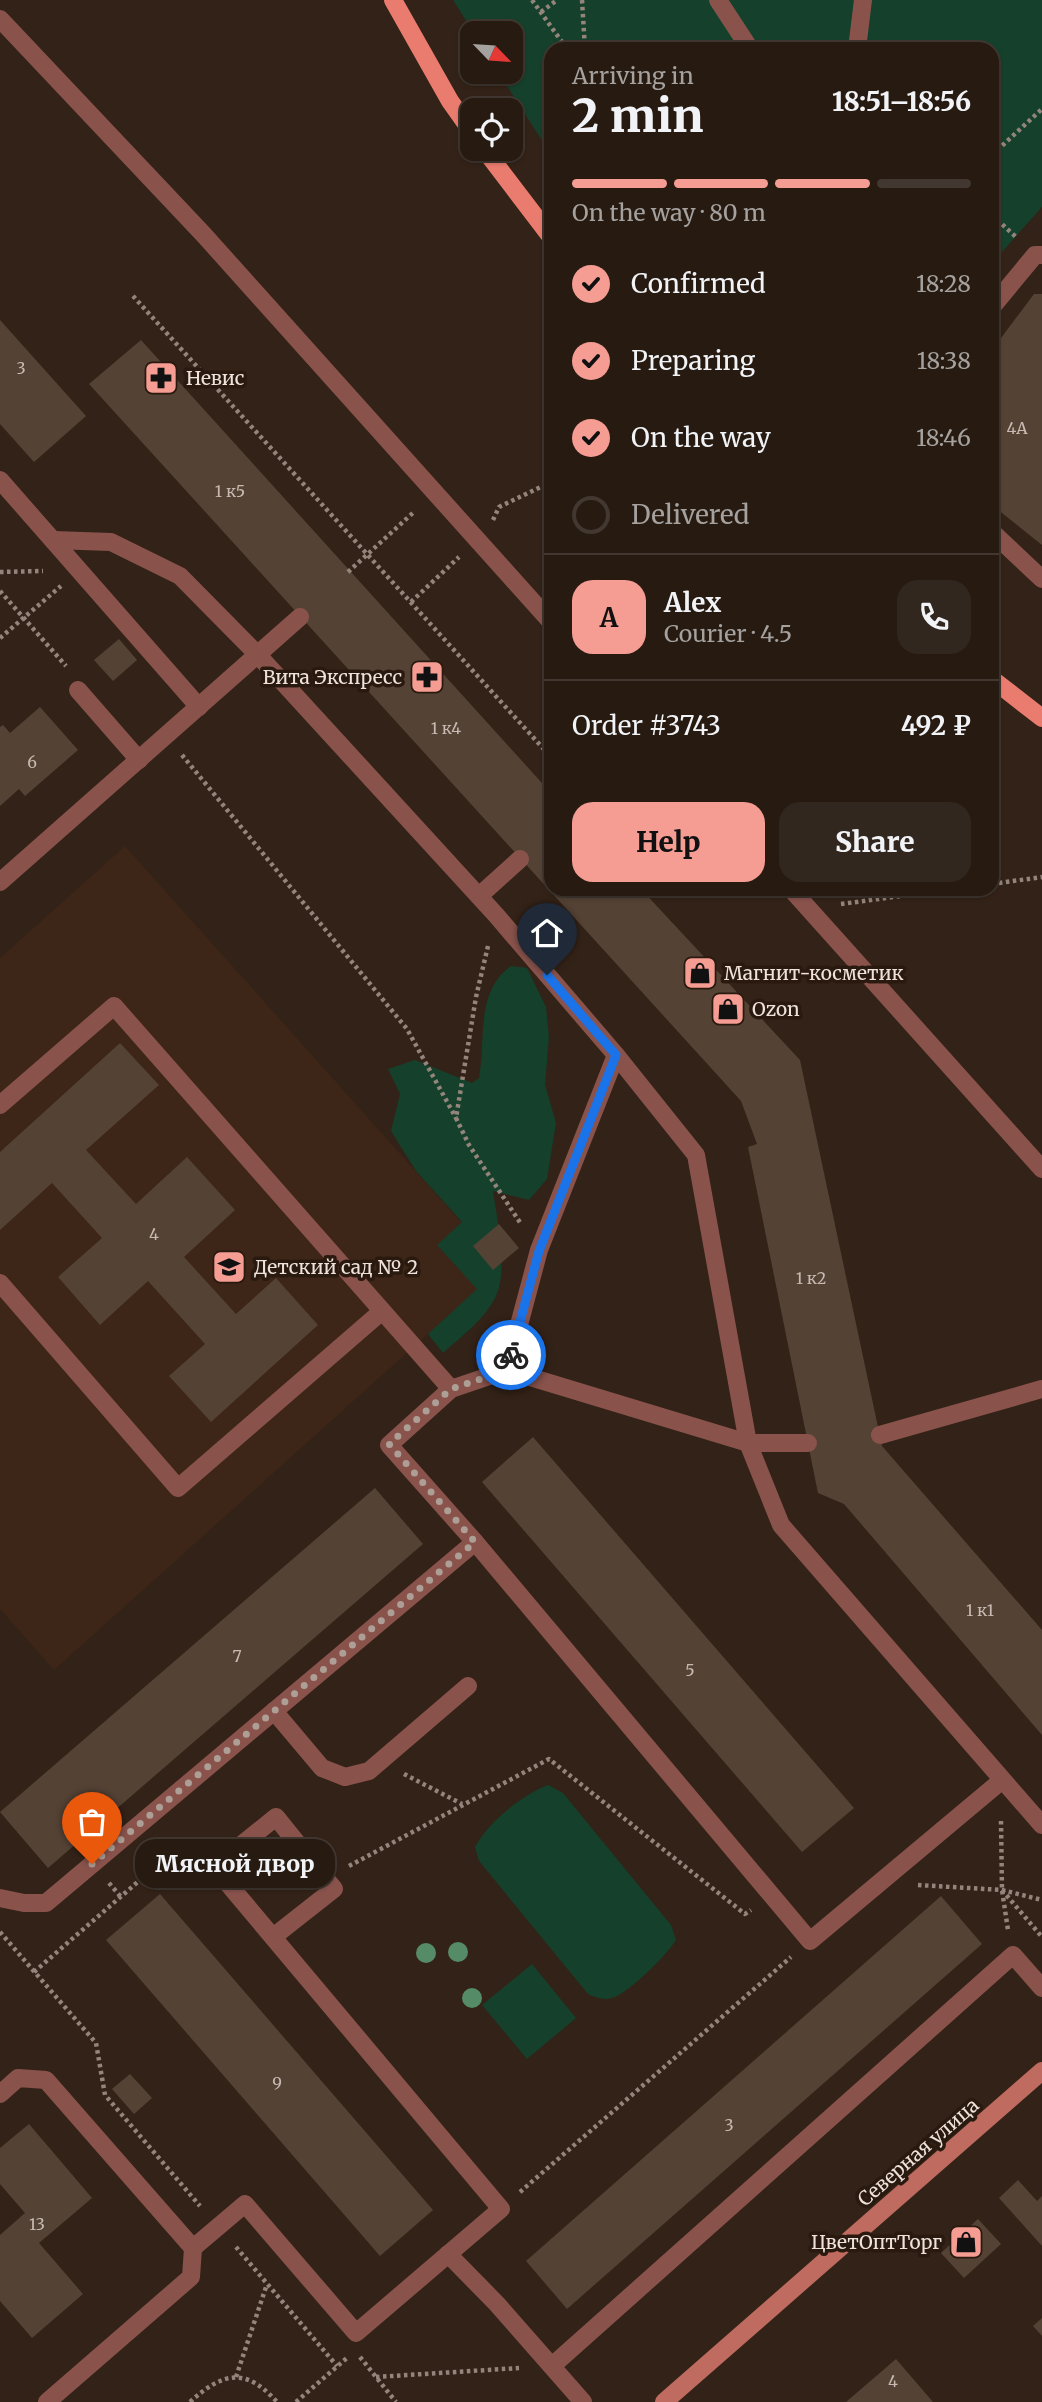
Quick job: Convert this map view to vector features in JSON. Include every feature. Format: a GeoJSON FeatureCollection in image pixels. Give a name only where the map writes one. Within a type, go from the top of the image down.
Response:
{"type":"FeatureCollection","features":[{"type":"Feature","properties":{"kind":"main road"},"geometry":{"type":"LineString","coordinates":[[393,0],[460,115]]}},
{"type":"Feature","properties":{"kind":"main road"},"geometry":{"type":"LineString","coordinates":[[493,161],[544,225]]}},
{"type":"Feature","properties":{"kind":"main road"},"geometry":{"type":"LineString","coordinates":[[999,684],[1042,718]]}},
{"type":"Feature","properties":{"kind":"street"},"geometry":{"type":"LineString","coordinates":[[718,0],[745,42]]}},
{"type":"Feature","properties":{"kind":"street"},"geometry":{"type":"LineString","coordinates":[[857,42],[863,0]]}},
{"type":"Feature","properties":{"kind":"street"},"geometry":{"type":"LineString","coordinates":[[0,19],[204,235],[544,614]]}},
{"type":"Feature","properties":{"kind":"street"},"geometry":{"type":"LineString","coordinates":[[999,299],[1035,255],[1042,255]]}},
{"type":"Feature","properties":{"kind":"street"},"geometry":{"type":"LineString","coordinates":[[0,480],[199,707]]}},
{"type":"Feature","properties":{"kind":"street"},"geometry":{"type":"LineString","coordinates":[[999,539],[1042,579]]}},
{"type":"Feature","properties":{"kind":"street"},"geometry":{"type":"LineString","coordinates":[[53,540],[111,542],[180,576],[258,655],[496,915],[616,1055],[696,1156],[748,1443],[781,1525],[1000,1781],[1042,1825]]}},
{"type":"Feature","properties":{"kind":"street"},"geometry":{"type":"LineString","coordinates":[[0,882],[300,617]]}},
{"type":"Feature","properties":{"kind":"street"},"geometry":{"type":"LineString","coordinates":[[78,690],[139,760]]}},
{"type":"Feature","properties":{"kind":"street"},"geometry":{"type":"LineString","coordinates":[[479,896],[520,859]]}},
{"type":"Feature","properties":{"kind":"street"},"geometry":{"type":"LineString","coordinates":[[797,896],[1042,1169]]}},
{"type":"Feature","properties":{"kind":"street"},"geometry":{"type":"LineString","coordinates":[[0,1105],[114,1006],[451,1389]]}},
{"type":"Feature","properties":{"kind":"street"},"geometry":{"type":"LineString","coordinates":[[507,1370],[539,1251],[616,1055]]}},
{"type":"Feature","properties":{"kind":"street"},"geometry":{"type":"LineString","coordinates":[[0,1283],[178,1488],[381,1312]]}},
{"type":"Feature","properties":{"kind":"street"},"geometry":{"type":"LineString","coordinates":[[808,1443],[748,1443],[507,1370],[451,1389],[389,1444],[475,1542],[810,1941],[1000,1781]]}},
{"type":"Feature","properties":{"kind":"street"},"geometry":{"type":"LineString","coordinates":[[880,1435],[1042,1389]]}},
{"type":"Feature","properties":{"kind":"street"},"geometry":{"type":"LineString","coordinates":[[0,1898],[24,1903],[46,1903],[475,1542]]}},
{"type":"Feature","properties":{"kind":"street"},"geometry":{"type":"LineString","coordinates":[[274,1711],[322,1768],[345,1777],[369,1771],[468,1686]]}},
{"type":"Feature","properties":{"kind":"street"},"geometry":{"type":"LineString","coordinates":[[193,2248],[245,2204],[356,2333],[501,2209],[214,1867],[276,1817],[334,1889],[273,1937]]}},
{"type":"Feature","properties":{"kind":"street"},"geometry":{"type":"LineString","coordinates":[[552,2366],[1013,1955],[1042,1988]]}},
{"type":"Feature","properties":{"kind":"street","name":"Северная улица"},"geometry":{"type":"LineString","coordinates":[[664,2402],[1042,2071]]}},
{"type":"Feature","properties":{"kind":"street"},"geometry":{"type":"LineString","coordinates":[[0,2094],[19,2078],[46,2080],[193,2248],[191,2277],[47,2402]]}},
{"type":"Feature","properties":{"kind":"street"},"geometry":{"type":"LineString","coordinates":[[447,2254],[497,2304],[583,2402]]}},
{"type":"Feature","properties":{"kind":"path"},"geometry":{"type":"LineString","coordinates":[[532,0],[561,42]]}},
{"type":"Feature","properties":{"kind":"path"},"geometry":{"type":"LineString","coordinates":[[540,12],[557,0]]}},
{"type":"Feature","properties":{"kind":"path"},"geometry":{"type":"LineString","coordinates":[[582,0],[585,42]]}},
{"type":"Feature","properties":{"kind":"path"},"geometry":{"type":"LineString","coordinates":[[999,148],[1042,108]]}},
{"type":"Feature","properties":{"kind":"path"},"geometry":{"type":"LineString","coordinates":[[133,296],[544,749]]}},
{"type":"Feature","properties":{"kind":"path"},"geometry":{"type":"LineString","coordinates":[[348,572],[435,492]]}},
{"type":"Feature","properties":{"kind":"path"},"geometry":{"type":"LineString","coordinates":[[0,572],[79,570]]}},
{"type":"Feature","properties":{"kind":"path"},"geometry":{"type":"LineString","coordinates":[[0,638],[79,570]]}},
{"type":"Feature","properties":{"kind":"path"},"geometry":{"type":"LineString","coordinates":[[0,591],[66,666],[78,690]]}},
{"type":"Feature","properties":{"kind":"path"},"geometry":{"type":"LineString","coordinates":[[166,736],[407,1029],[469,1145],[539,1251]]}},
{"type":"Feature","properties":{"kind":"path"},"geometry":{"type":"LineString","coordinates":[[999,883],[1042,877]]}},
{"type":"Feature","properties":{"kind":"path"},"geometry":{"type":"LineString","coordinates":[[808,908],[900,896]]}},
{"type":"Feature","properties":{"kind":"path"},"geometry":{"type":"LineString","coordinates":[[456,1118],[476,997],[496,915]]}},
{"type":"Feature","properties":{"kind":"path"},"geometry":{"type":"LineString","coordinates":[[327,1881],[342,1869],[549,1759],[745,1914],[771,1894]]}},
{"type":"Feature","properties":{"kind":"path"},"geometry":{"type":"LineString","coordinates":[[380,1761],[463,1805]]}},
{"type":"Feature","properties":{"kind":"path"},"geometry":{"type":"LineString","coordinates":[[1000,1781],[1002,1889],[1013,1955]]}},
{"type":"Feature","properties":{"kind":"path"},"geometry":{"type":"LineString","coordinates":[[34,1972],[163,1860],[214,1867]]}},
{"type":"Feature","properties":{"kind":"path"},"geometry":{"type":"LineString","coordinates":[[878,1883],[1002,1889],[1042,1900]]}},
{"type":"Feature","properties":{"kind":"path"},"geometry":{"type":"LineString","coordinates":[[1002,1889],[1042,1937]]}},
{"type":"Feature","properties":{"kind":"path"},"geometry":{"type":"LineString","coordinates":[[0,1932],[96,2043],[105,2095],[337,2366]]}},
{"type":"Feature","properties":{"kind":"path"},"geometry":{"type":"LineString","coordinates":[[501,2209],[810,1941]]}},
{"type":"Feature","properties":{"kind":"path"},"geometry":{"type":"LineString","coordinates":[[236,2377],[267,2284]]}},
{"type":"Feature","properties":{"kind":"path"},"geometry":{"type":"LineString","coordinates":[[296,2402],[355,2351],[396,2402]]}},
{"type":"Feature","properties":{"kind":"path"},"geometry":{"type":"LineString","coordinates":[[376,2377],[552,2366]]}},
{"type":"Feature","properties":{"kind":"path"},"geometry":{"type":"LineString","coordinates":[[190,2402],[213,2382],[236,2377],[262,2386],[277,2402]]}},
{"type":"Feature","properties":{"kind":"shaded area","name":"Детский сад № 2"},"geometry":{"type":"Polygon","coordinates":[[[125,846],[462,1223],[438,1245],[478,1289],[54,1670],[0,1609],[0,958],[125,846]]]}},
{"type":"Feature","properties":{"kind":"green space"},"geometry":{"type":"Polygon","coordinates":[[[453,0],[1042,0],[1042,207],[999,255],[999,42],[544,42],[544,142],[523,111],[523,98],[515,98],[506,84],[523,84],[523,21],[466,21],[453,0]]]}},
{"type":"Feature","properties":{"kind":"green space"},"geometry":{"type":"Polygon","coordinates":[[[511,966],[527,968],[546,1007],[549,1037],[545,1085],[556,1123],[547,1179],[529,1200],[493,1191],[502,1260],[499,1287],[485,1314],[443,1353],[428,1334],[477,1289],[437,1245],[462,1222],[416,1171],[391,1131],[400,1094],[388,1069],[415,1060],[472,1083],[479,1078],[487,1002],[500,976],[511,966]]]}},
{"type":"Feature","properties":{"kind":"green space"},"geometry":{"type":"Polygon","coordinates":[[[548,1785],[563,1793],[671,1925],[676,1940],[665,1955],[639,1980],[615,1997],[601,1998],[588,1994],[479,1861],[475,1847],[488,1828],[517,1802],[548,1785]]]}},
{"type":"Feature","properties":{"kind":"green space"},"geometry":{"type":"Polygon","coordinates":[[[532,1964],[576,2018],[527,2059],[482,2005],[532,1964]]]}},
{"type":"Feature","properties":{"kind":"building"},"geometry":{"type":"Polygon","coordinates":[[[1034,294],[1042,294],[1042,545],[999,511],[999,341],[1034,294]]]}},
{"type":"Feature","properties":{"kind":"building"},"geometry":{"type":"Polygon","coordinates":[[[0,320],[86,416],[34,462],[0,424],[0,320]]]}},
{"type":"Feature","properties":{"kind":"building"},"geometry":{"type":"Polygon","coordinates":[[[141,340],[544,785],[544,884],[89,384],[141,340]]]}},
{"type":"Feature","properties":{"kind":"building"},"geometry":{"type":"Polygon","coordinates":[[[119,639],[137,660],[113,681],[94,660],[119,639]]]}},
{"type":"Feature","properties":{"kind":"building"},"geometry":{"type":"Polygon","coordinates":[[[40,707],[78,750],[25,796],[19,789],[0,806],[0,727],[3,725],[10,733],[40,707]]]}},
{"type":"Feature","properties":{"kind":"building"},"geometry":{"type":"Polygon","coordinates":[[[555,896],[648,896],[800,1060],[882,1446],[1042,1630],[1042,1735],[844,1504],[818,1493],[748,1147],[757,1144],[741,1101],[555,896]]]}},
{"type":"Feature","properties":{"kind":"building"},"geometry":{"type":"Polygon","coordinates":[[[120,1043],[159,1085],[86,1150],[136,1204],[187,1157],[235,1210],[184,1257],[236,1314],[276,1278],[318,1325],[211,1422],[169,1376],[205,1344],[148,1281],[100,1325],[58,1277],[102,1238],[52,1183],[0,1230],[0,1152],[120,1043]]]}},
{"type":"Feature","properties":{"kind":"building"},"geometry":{"type":"Polygon","coordinates":[[[499,1224],[519,1248],[493,1270],[473,1246],[499,1224]]]}},
{"type":"Feature","properties":{"kind":"building"},"geometry":{"type":"Polygon","coordinates":[[[533,1437],[854,1808],[802,1852],[482,1482],[533,1437]]]}},
{"type":"Feature","properties":{"kind":"building"},"geometry":{"type":"Polygon","coordinates":[[[375,1488],[423,1544],[48,1868],[0,1812],[375,1488]]]}},
{"type":"Feature","properties":{"kind":"building"},"geometry":{"type":"Polygon","coordinates":[[[160,1894],[433,2210],[380,2256],[106,1940],[160,1894]]]}},
{"type":"Feature","properties":{"kind":"building"},"geometry":{"type":"Polygon","coordinates":[[[941,1896],[982,1944],[567,2309],[526,2261],[941,1896]]]}},
{"type":"Feature","properties":{"kind":"building"},"geometry":{"type":"Polygon","coordinates":[[[130,2074],[152,2098],[134,2114],[112,2089],[130,2074]]]}},
{"type":"Feature","properties":{"kind":"building"},"geometry":{"type":"Polygon","coordinates":[[[29,2124],[92,2198],[39,2243],[83,2294],[32,2338],[0,2301],[0,2235],[25,2213],[0,2184],[0,2148],[29,2124]]]}},
{"type":"Feature","properties":{"kind":"building"},"geometry":{"type":"Polygon","coordinates":[[[1018,2180],[1037,2201],[1042,2196],[1042,2246],[999,2198],[1018,2180]]]}},
{"type":"Feature","properties":{"kind":"building"},"geometry":{"type":"Polygon","coordinates":[[[978,2219],[1001,2244],[964,2278],[941,2253],[978,2219]]]}},
{"type":"Feature","properties":{"kind":"building"},"geometry":{"type":"Polygon","coordinates":[[[1042,2318],[1042,2336],[1033,2326],[1042,2318]]]}},
{"type":"Feature","properties":{"kind":"building"},"geometry":{"type":"Polygon","coordinates":[[[896,2359],[933,2402],[846,2402],[896,2359]]]}},
{"type":"Feature","properties":{"kind":"way so far"},"geometry":{"type":"LineString","coordinates":[[92,1864],[475,1542],[389,1444],[451,1389],[507,1370],[511,1355]]}},
{"type":"Feature","properties":{"kind":"place","name":"Невис"},"geometry":{"type":"Point","coordinates":[161,378]}},
{"type":"Feature","properties":{"kind":"place","name":"Вита Экспресс"},"geometry":{"type":"Point","coordinates":[427,677]}},
{"type":"Feature","properties":{"kind":"place","name":"Магнит-косметик"},"geometry":{"type":"Point","coordinates":[700,973]}},
{"type":"Feature","properties":{"kind":"place","name":"Ozon"},"geometry":{"type":"Point","coordinates":[728,1009]}},
{"type":"Feature","properties":{"kind":"place","name":"Детский сад № 2"},"geometry":{"type":"Point","coordinates":[229,1267]}},
{"type":"Feature","properties":{"kind":"place","name":"Мясной двор"},"geometry":{"type":"Point","coordinates":[92,1864]}},
{"type":"Feature","properties":{"kind":"place","name":"ЦветОптТорг"},"geometry":{"type":"Point","coordinates":[966,2242]}},
{"type":"Feature","properties":{"kind":"route"},"geometry":{"type":"LineString","coordinates":[[511,1355],[539,1251],[616,1055],[547,975]]}}]}
